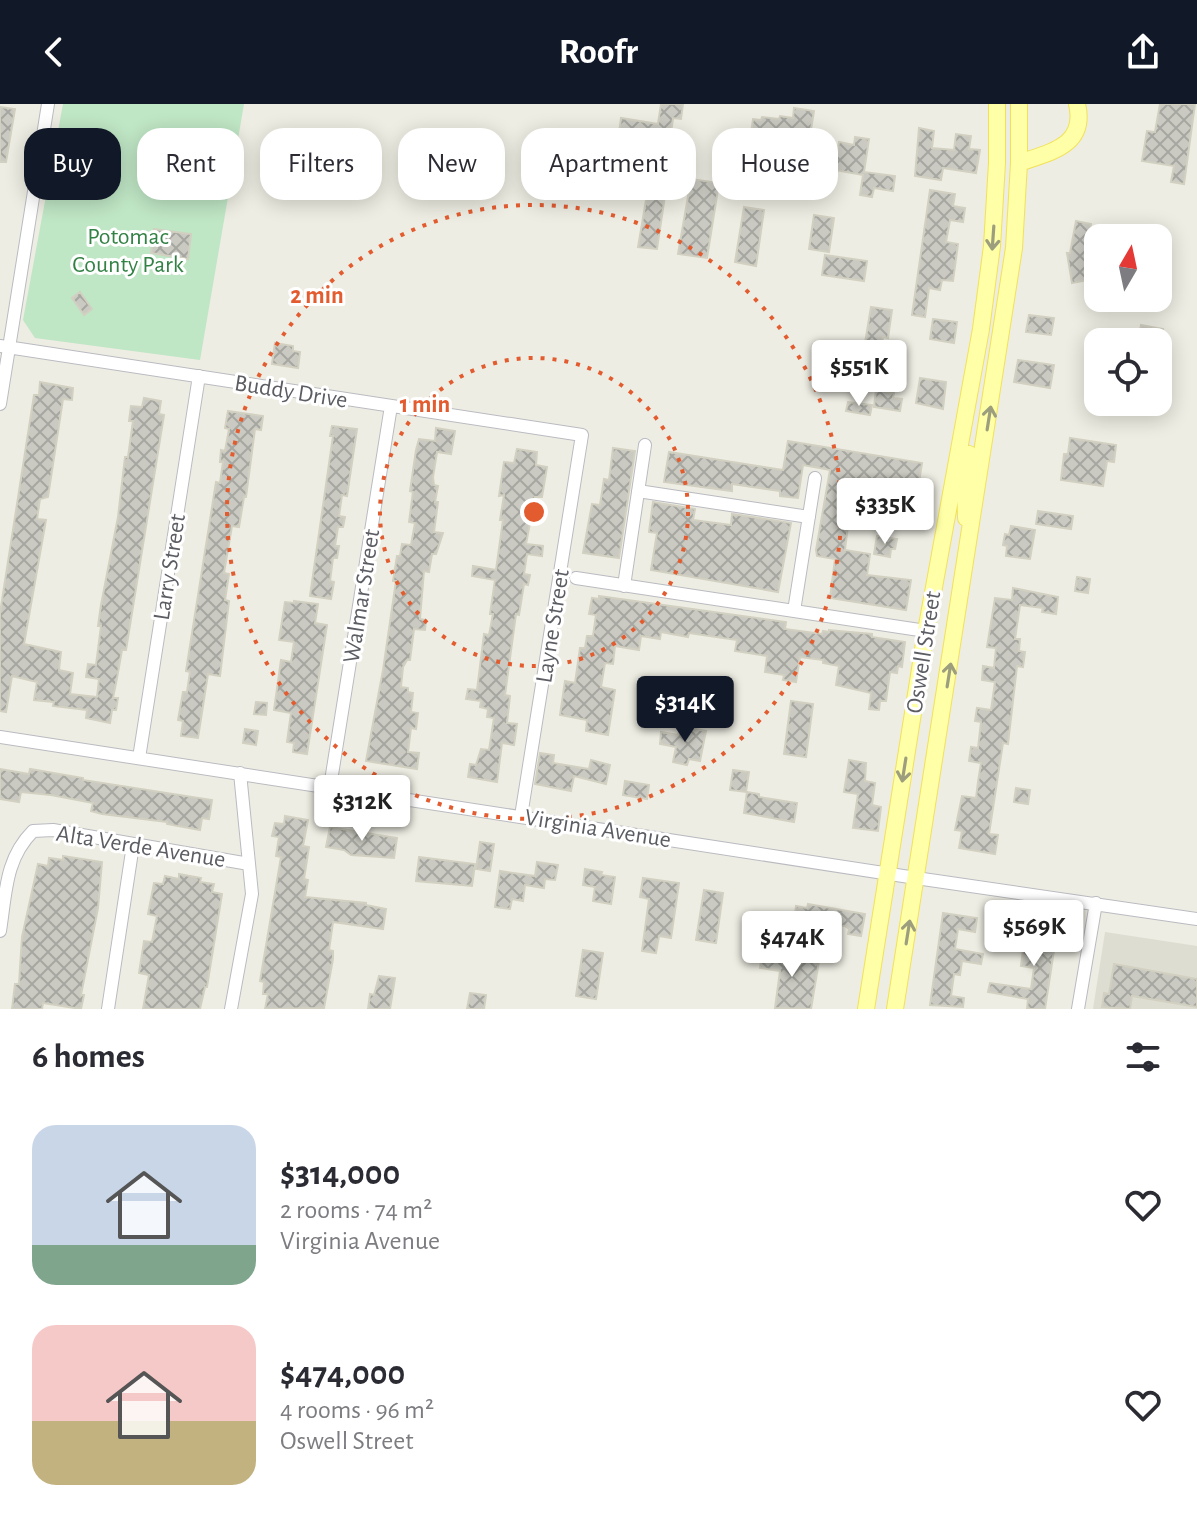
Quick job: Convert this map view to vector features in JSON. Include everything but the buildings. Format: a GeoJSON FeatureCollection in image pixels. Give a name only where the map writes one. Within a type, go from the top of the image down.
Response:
{"type":"FeatureCollection","features":[{"type":"Feature","properties":{"kind":"main road","name":"Oswell Street"},"geometry":{"type":"LineString","coordinates":[[895,1009],[1013,262],[1019,104]]}},
{"type":"Feature","properties":{"kind":"main road"},"geometry":{"type":"LineString","coordinates":[[1019,163],[1067,145],[1076,132],[1080,114],[1077,104]]}},
{"type":"Feature","properties":{"kind":"main road","name":"Oswell Street"},"geometry":{"type":"LineString","coordinates":[[866,1009],[926,631],[981,329],[992,246],[992,106]]}},
{"type":"Feature","properties":{"kind":"main road"},"geometry":{"type":"LineString","coordinates":[[960,442],[967,447],[969,455],[965,477],[965,572]]}},
{"type":"Feature","properties":{"kind":"street"},"geometry":{"type":"LineString","coordinates":[[0,404],[4,347],[48,104]]}},
{"type":"Feature","properties":{"kind":"street","name":"Buddy Drive"},"geometry":{"type":"LineString","coordinates":[[4,347],[582,435]]}},
{"type":"Feature","properties":{"kind":"street","name":"Larry Street"},"geometry":{"type":"LineString","coordinates":[[139,758],[199,376]]}},
{"type":"Feature","properties":{"kind":"street","name":"Walmar Street"},"geometry":{"type":"LineString","coordinates":[[330,787],[391,406]]}},
{"type":"Feature","properties":{"kind":"street","name":"Layne Street"},"geometry":{"type":"LineString","coordinates":[[521,816],[582,435]]}},
{"type":"Feature","properties":{"kind":"street"},"geometry":{"type":"LineString","coordinates":[[624,586],[645,445]]}},
{"type":"Feature","properties":{"kind":"street"},"geometry":{"type":"LineString","coordinates":[[794,611],[815,478]]}},
{"type":"Feature","properties":{"kind":"street"},"geometry":{"type":"LineString","coordinates":[[638,491],[809,517]]}},
{"type":"Feature","properties":{"kind":"street"},"geometry":{"type":"LineString","coordinates":[[576,578],[926,631]]}},
{"type":"Feature","properties":{"kind":"street","name":"Virginia Avenue"},"geometry":{"type":"LineString","coordinates":[[0,737],[1197,919]]}},
{"type":"Feature","properties":{"kind":"street"},"geometry":{"type":"LineString","coordinates":[[231,1009],[252,894],[240,773]]}},
{"type":"Feature","properties":{"kind":"street","name":"Alta Verde Avenue"},"geometry":{"type":"LineString","coordinates":[[0,931],[10,867],[19,846],[33,831],[53,830],[249,864]]}},
{"type":"Feature","properties":{"kind":"street"},"geometry":{"type":"LineString","coordinates":[[108,1009],[133,845]]}},
{"type":"Feature","properties":{"kind":"street"},"geometry":{"type":"LineString","coordinates":[[1078,1009],[1096,903]]}},
{"type":"Feature","properties":{"kind":"shaded area"},"geometry":{"type":"Polygon","coordinates":[[[1105,932],[1197,946],[1197,1009],[1093,1009],[1105,932]]]}},
{"type":"Feature","properties":{"kind":"green space","name":"Potomac County Park"},"geometry":{"type":"Polygon","coordinates":[[[63,104],[244,104],[240,128],[137,128],[137,200],[228,200],[200,360],[35,338],[23,320],[45,200],[121,200],[121,128],[59,128],[63,104]]]}}]}
